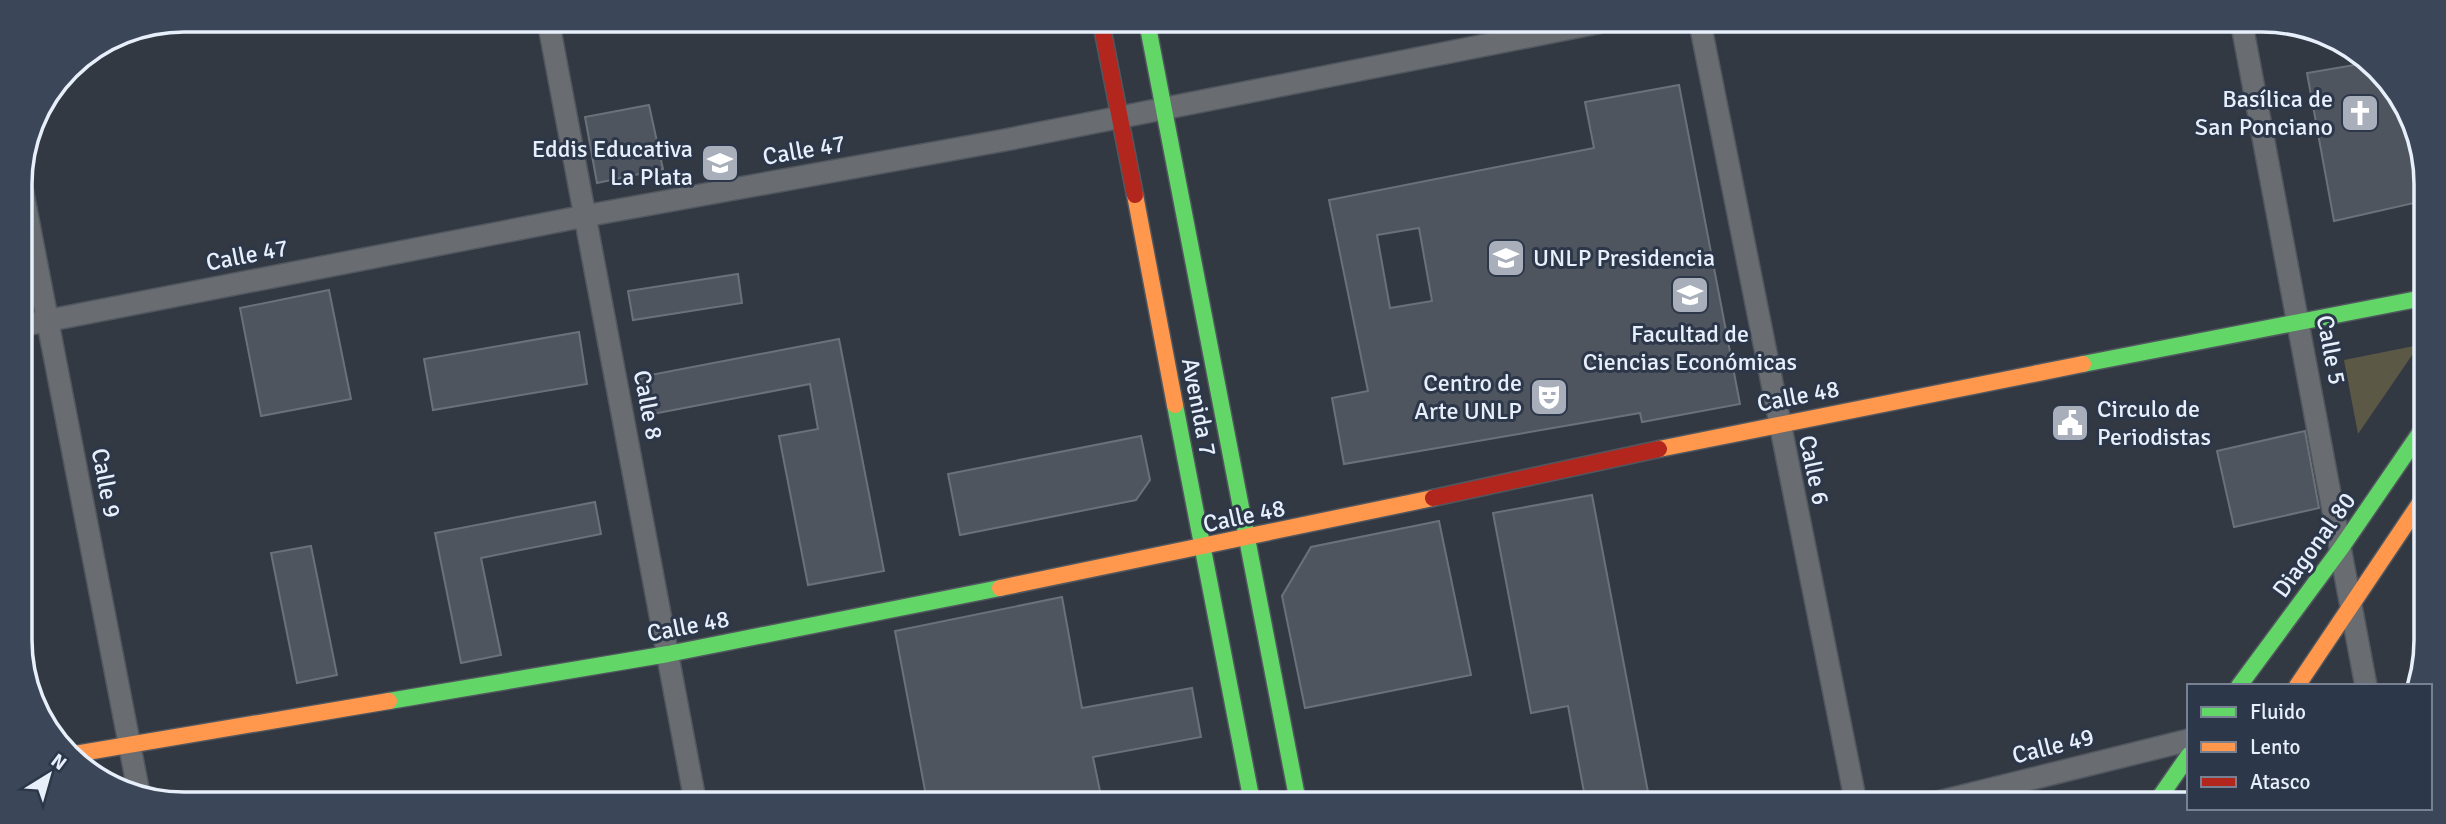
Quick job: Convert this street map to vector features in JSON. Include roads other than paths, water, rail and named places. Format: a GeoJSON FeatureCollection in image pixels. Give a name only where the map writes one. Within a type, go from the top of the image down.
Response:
{"type":"FeatureCollection","features":[{"type":"Feature","properties":{"kind":"street","name":"Calle 8"},"geometry":{"type":"LineString","coordinates":[[550,32],[694,792]]}},
{"type":"Feature","properties":{"kind":"street","name":"Avenida 7"},"geometry":{"type":"LineString","coordinates":[[1103,32],[1250,792]]}},
{"type":"Feature","properties":{"kind":"street","name":"Avenida 7"},"geometry":{"type":"LineString","coordinates":[[1149,32],[1295,792]]}},
{"type":"Feature","properties":{"kind":"street","name":"Calle 47"},"geometry":{"type":"LineString","coordinates":[[32,324],[1550,32]]}},
{"type":"Feature","properties":{"kind":"street","name":"Calle 6"},"geometry":{"type":"LineString","coordinates":[[1702,32],[1777,423],[1854,792]]}},
{"type":"Feature","properties":{"kind":"street","name":"Calle 5"},"geometry":{"type":"LineString","coordinates":[[2243,32],[2366,684]]}},
{"type":"Feature","properties":{"kind":"street","name":"Calle 9"},"geometry":{"type":"LineString","coordinates":[[32,242],[137,785]]}},
{"type":"Feature","properties":{"kind":"street","name":"Calle 48"},"geometry":{"type":"LineString","coordinates":[[84,752],[668,654],[1247,540],[1777,423],[2414,300]]}},
{"type":"Feature","properties":{"kind":"street","name":"Diagonal 80"},"geometry":{"type":"LineString","coordinates":[[2240,684],[2341,548],[2414,442]]}},
{"type":"Feature","properties":{"kind":"street"},"geometry":{"type":"LineString","coordinates":[[2298,684],[2414,512]]}},
{"type":"Feature","properties":{"kind":"street","name":"Calle 49"},"geometry":{"type":"LineString","coordinates":[[1979,792],[2187,740]]}},
{"type":"Feature","properties":{"kind":"street"},"geometry":{"type":"LineString","coordinates":[[2163,792],[2187,758]]}},
{"type":"Feature","properties":{"kind":"place","name":"Basílica de San Ponciano"},"geometry":{"type":"Point","coordinates":[2360,113]}},
{"type":"Feature","properties":{"kind":"place","name":"Eddis Educativa La Plata"},"geometry":{"type":"Point","coordinates":[720,163]}},
{"type":"Feature","properties":{"kind":"place","name":"UNLP Presidencia"},"geometry":{"type":"Point","coordinates":[1506,258]}},
{"type":"Feature","properties":{"kind":"place","name":"Facultad de Ciencias Económicas"},"geometry":{"type":"Point","coordinates":[1690,295]}},
{"type":"Feature","properties":{"kind":"place","name":"Centro de Arte UNLP"},"geometry":{"type":"Point","coordinates":[1549,397]}},
{"type":"Feature","properties":{"kind":"place","name":"Circulo de Periodistas"},"geometry":{"type":"Point","coordinates":[2070,423]}}]}
